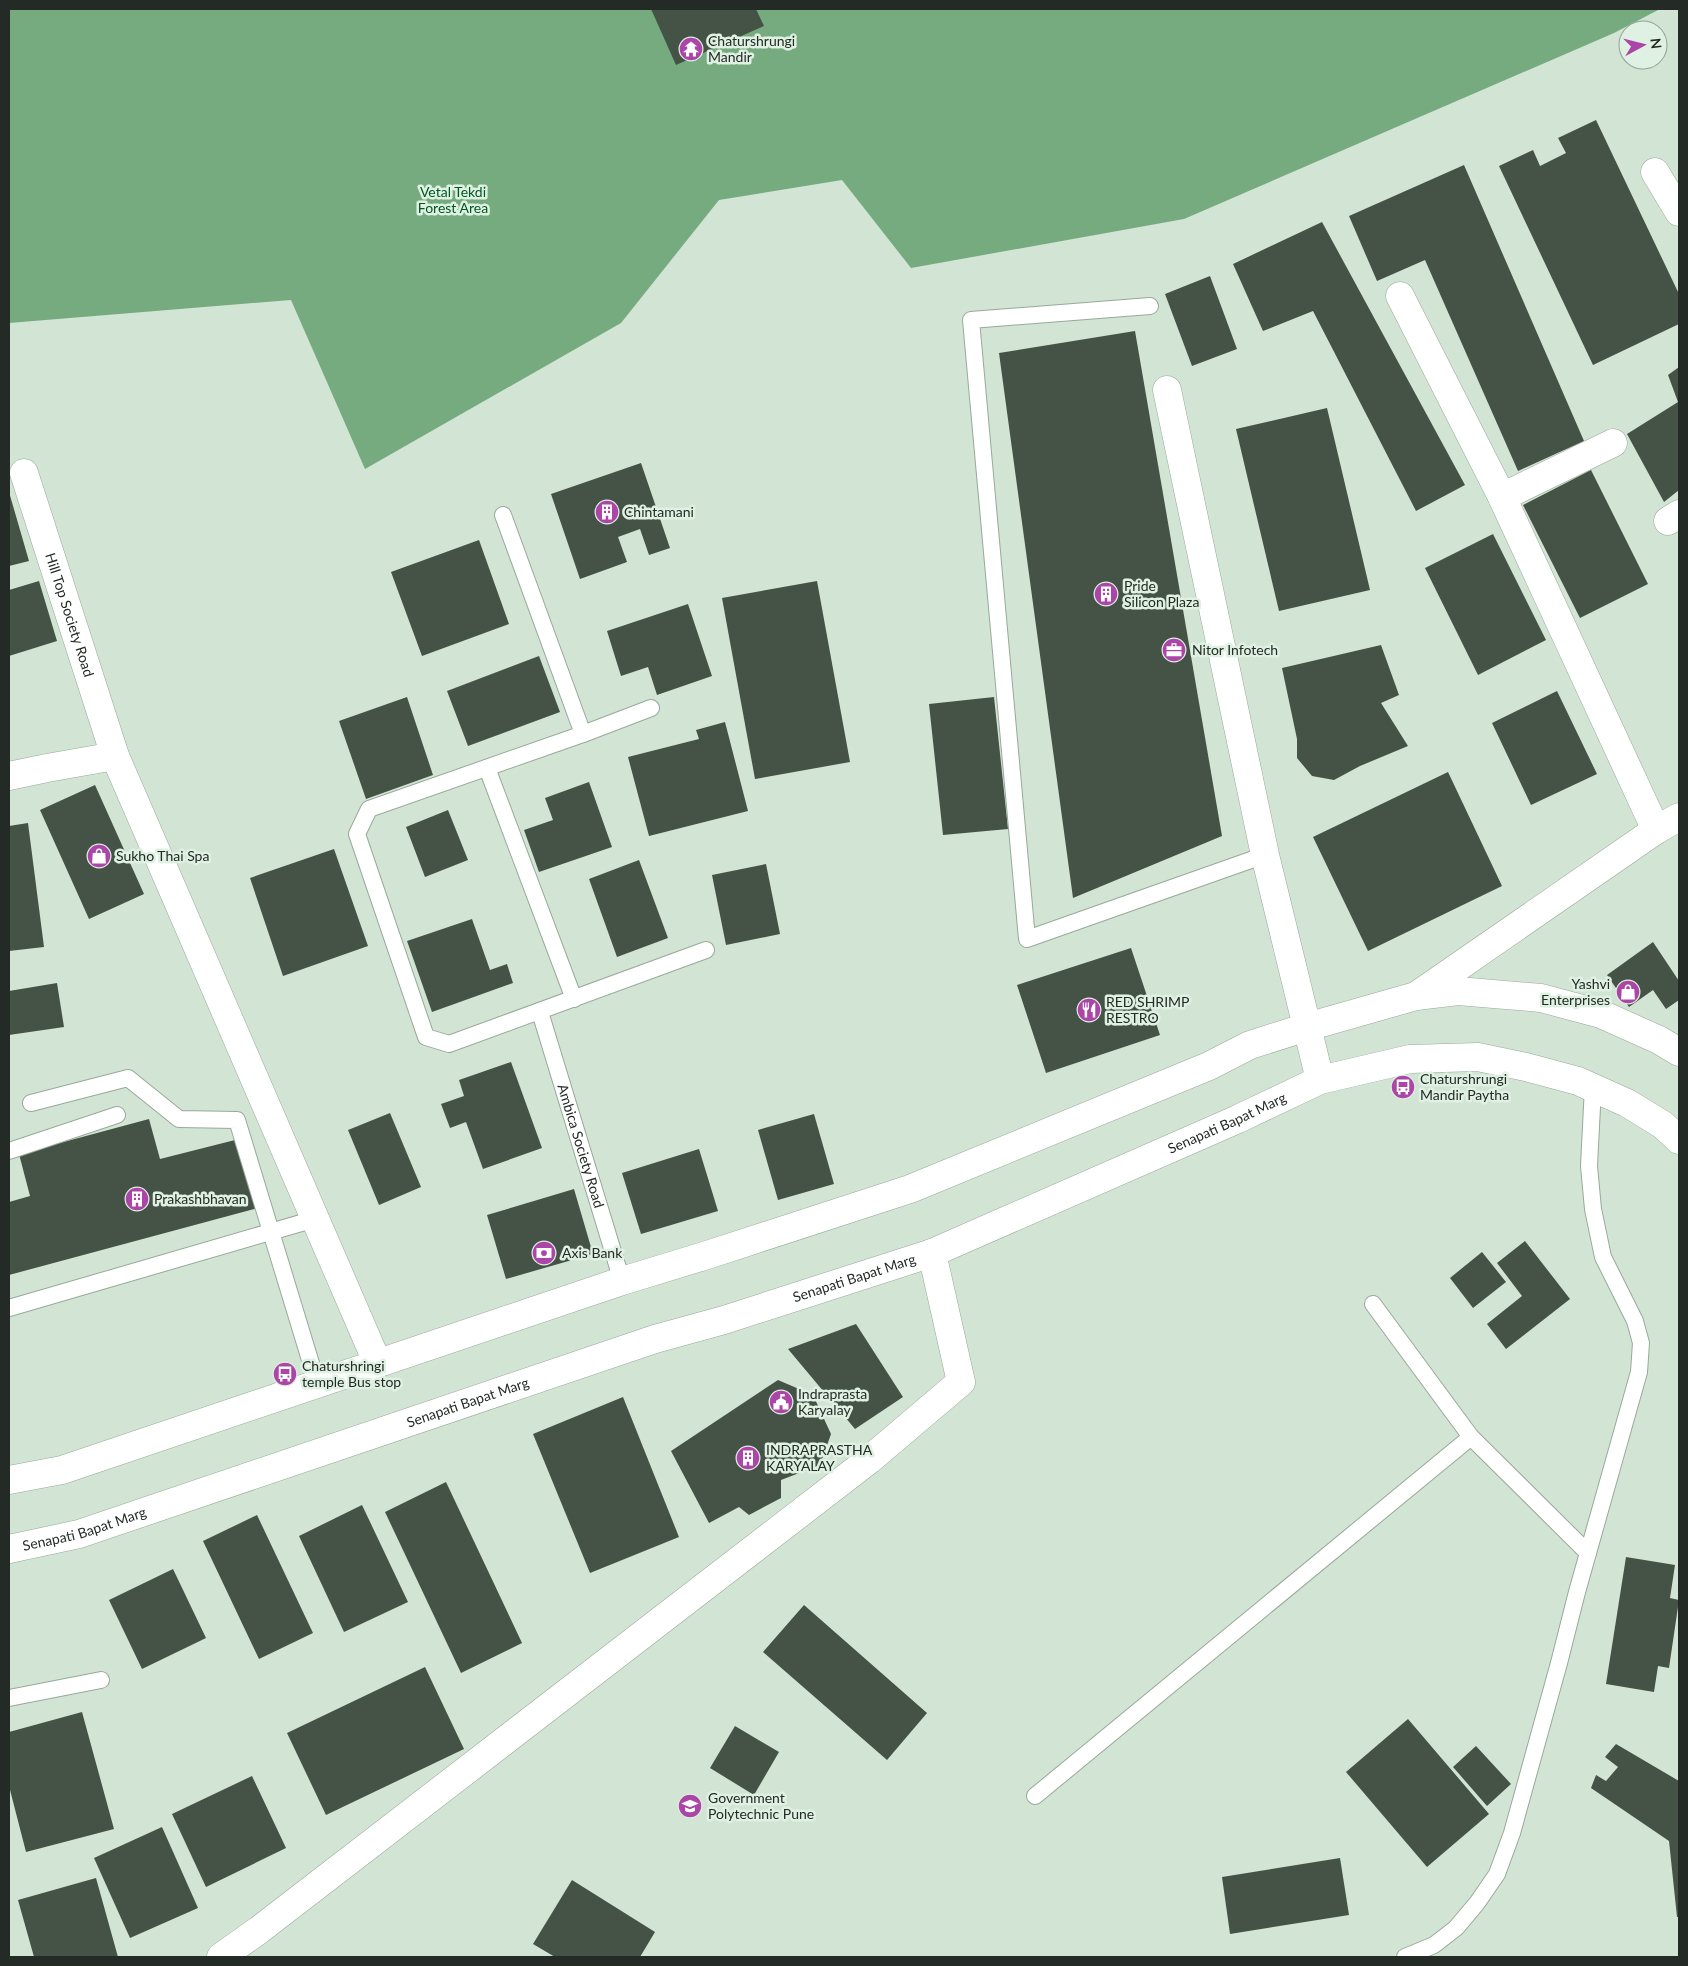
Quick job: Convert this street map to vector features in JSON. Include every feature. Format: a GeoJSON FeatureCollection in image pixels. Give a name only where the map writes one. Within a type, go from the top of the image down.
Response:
{"type":"FeatureCollection","features":[{"type":"Feature","properties":{"kind":"street"},"geometry":{"type":"LineString","coordinates":[[1655,172],[1679,212]]}},
{"type":"Feature","properties":{"kind":"street"},"geometry":{"type":"LineString","coordinates":[[1400,296],[1502,497],[1656,830]]}},
{"type":"Feature","properties":{"kind":"street"},"geometry":{"type":"LineString","coordinates":[[1167,390],[1265,855],[1320,1080]]}},
{"type":"Feature","properties":{"kind":"street"},"geometry":{"type":"LineString","coordinates":[[1502,497],[1613,443]]}},
{"type":"Feature","properties":{"kind":"street","name":"Hill Top Society Road"},"geometry":{"type":"LineString","coordinates":[[24,473],[115,756],[377,1362]]}},
{"type":"Feature","properties":{"kind":"street"},"geometry":{"type":"LineString","coordinates":[[9,776],[115,756]]}},
{"type":"Feature","properties":{"kind":"street"},"geometry":{"type":"LineString","coordinates":[[1416,996],[1656,830],[1679,817]]}},
{"type":"Feature","properties":{"kind":"street"},"geometry":{"type":"LineString","coordinates":[[9,1480],[62,1470],[377,1362],[910,1189],[1209,1066],[1250,1045],[1416,996],[1458,991],[1541,998],[1601,1014],[1659,1040],[1679,1052]]}},
{"type":"Feature","properties":{"kind":"street","name":"Senapati Bapat Marg"},"geometry":{"type":"LineString","coordinates":[[9,1549],[79,1534],[655,1339],[724,1320],[932,1253],[1238,1119],[1320,1080],[1410,1059],[1478,1057],[1526,1067],[1593,1087],[1640,1110],[1663,1125],[1679,1140]]}},
{"type":"Feature","properties":{"kind":"street"},"geometry":{"type":"LineString","coordinates":[[221,1957],[267,1924],[869,1460],[961,1382],[932,1253]]}},
{"type":"Feature","properties":{"kind":"lane"},"geometry":{"type":"LineString","coordinates":[[1150,306],[971,320],[1027,938],[1265,855]]}},
{"type":"Feature","properties":{"kind":"lane"},"geometry":{"type":"LineString","coordinates":[[503,515],[583,734]]}},
{"type":"Feature","properties":{"kind":"lane"},"geometry":{"type":"LineString","coordinates":[[651,708],[583,734],[369,809],[357,834],[426,1037],[449,1044],[706,950]]}},
{"type":"Feature","properties":{"kind":"lane"},"geometry":{"type":"LineString","coordinates":[[487,768],[574,999]]}},
{"type":"Feature","properties":{"kind":"lane","name":"Ambica Society Road"},"geometry":{"type":"LineString","coordinates":[[540,1012],[622,1281]]}},
{"type":"Feature","properties":{"kind":"lane"},"geometry":{"type":"LineString","coordinates":[[31,1103],[128,1078],[178,1119],[237,1120],[317,1383]]}},
{"type":"Feature","properties":{"kind":"lane"},"geometry":{"type":"LineString","coordinates":[[1405,1957],[1434,1945],[1456,1928],[1498,1874],[1512,1833],[1639,1372],[1641,1342],[1635,1321],[1603,1258],[1593,1209],[1589,1166],[1593,1087]]}},
{"type":"Feature","properties":{"kind":"lane"},"geometry":{"type":"LineString","coordinates":[[9,1151],[117,1115]]}},
{"type":"Feature","properties":{"kind":"lane"},"geometry":{"type":"LineString","coordinates":[[9,1308],[315,1219]]}},
{"type":"Feature","properties":{"kind":"lane"},"geometry":{"type":"LineString","coordinates":[[1373,1304],[1471,1436],[1588,1553]]}},
{"type":"Feature","properties":{"kind":"lane"},"geometry":{"type":"LineString","coordinates":[[1035,1796],[1471,1436]]}},
{"type":"Feature","properties":{"kind":"lane"},"geometry":{"type":"LineString","coordinates":[[9,1698],[101,1680]]}},
{"type":"Feature","properties":{"kind":"green space","name":"Vetal Tekdi Forest Area"},"geometry":{"type":"Polygon","coordinates":[[[9,9],[1660,9],[1639,20],[1618,20],[1618,31],[1614,33],[1184,219],[911,268],[842,180],[719,200],[621,323],[365,469],[291,300],[9,323],[9,9]]]}},
{"type":"Feature","properties":{"kind":"building","name":"Chaturshrungi Mandir"},"geometry":{"type":"Polygon","coordinates":[[[651,9],[756,9],[764,26],[676,65],[651,9]]]}},
{"type":"Feature","properties":{"kind":"building"},"geometry":{"type":"Polygon","coordinates":[[[1596,120],[1679,294],[1679,324],[1593,365],[1499,166],[1533,150],[1540,166],[1566,153],[1558,138],[1596,120]]]}},
{"type":"Feature","properties":{"kind":"building"},"geometry":{"type":"Polygon","coordinates":[[[1464,165],[1584,441],[1518,471],[1425,260],[1377,281],[1349,216],[1464,165]]]}},
{"type":"Feature","properties":{"kind":"building"},"geometry":{"type":"Polygon","coordinates":[[[1322,222],[1465,485],[1416,511],[1313,311],[1263,331],[1233,264],[1322,222]]]}},
{"type":"Feature","properties":{"kind":"building"},"geometry":{"type":"Polygon","coordinates":[[[1210,276],[1237,349],[1192,366],[1165,294],[1210,276]]]}},
{"type":"Feature","properties":{"kind":"building","name":"Pride Silicon Plaza"},"geometry":{"type":"Polygon","coordinates":[[[1135,331],[1222,836],[1073,898],[999,353],[1135,331]]]}},
{"type":"Feature","properties":{"kind":"building"},"geometry":{"type":"Polygon","coordinates":[[[1679,367],[1679,490],[1664,502],[1627,434],[1678,402],[1668,375],[1679,367]]]}},
{"type":"Feature","properties":{"kind":"building"},"geometry":{"type":"Polygon","coordinates":[[[1327,408],[1370,590],[1279,611],[1236,429],[1327,408]]]}},
{"type":"Feature","properties":{"kind":"building","name":"Chintamani"},"geometry":{"type":"Polygon","coordinates":[[[641,463],[670,548],[649,555],[640,529],[618,537],[627,562],[580,579],[551,494],[641,463]]]}},
{"type":"Feature","properties":{"kind":"building"},"geometry":{"type":"Polygon","coordinates":[[[1591,470],[1648,584],[1580,618],[1523,505],[1591,470]]]}},
{"type":"Feature","properties":{"kind":"building"},"geometry":{"type":"Polygon","coordinates":[[[9,492],[29,561],[9,566],[9,492]]]}},
{"type":"Feature","properties":{"kind":"building"},"geometry":{"type":"Polygon","coordinates":[[[1493,534],[1546,640],[1478,675],[1425,568],[1493,534]]]}},
{"type":"Feature","properties":{"kind":"building"},"geometry":{"type":"Polygon","coordinates":[[[479,540],[509,624],[422,656],[391,572],[479,540]]]}},
{"type":"Feature","properties":{"kind":"building"},"geometry":{"type":"Polygon","coordinates":[[[39,581],[57,641],[9,656],[9,590],[39,581]]]}},
{"type":"Feature","properties":{"kind":"building"},"geometry":{"type":"Polygon","coordinates":[[[817,581],[850,762],[755,779],[722,598],[817,581]]]}},
{"type":"Feature","properties":{"kind":"building"},"geometry":{"type":"Polygon","coordinates":[[[688,604],[712,676],[657,695],[648,667],[621,676],[607,631],[688,604]]]}},
{"type":"Feature","properties":{"kind":"building"},"geometry":{"type":"Polygon","coordinates":[[[1381,645],[1399,695],[1381,703],[1408,746],[1360,766],[1334,780],[1312,776],[1297,758],[1297,739],[1282,668],[1381,645]]]}},
{"type":"Feature","properties":{"kind":"building"},"geometry":{"type":"Polygon","coordinates":[[[539,656],[560,712],[468,746],[447,691],[539,656]]]}},
{"type":"Feature","properties":{"kind":"building"},"geometry":{"type":"Polygon","coordinates":[[[1557,691],[1597,774],[1531,805],[1492,723],[1557,691]]]}},
{"type":"Feature","properties":{"kind":"building"},"geometry":{"type":"Polygon","coordinates":[[[407,697],[433,775],[366,799],[339,721],[407,697]]]}},
{"type":"Feature","properties":{"kind":"building"},"geometry":{"type":"Polygon","coordinates":[[[994,697],[1008,829],[943,835],[929,704],[994,697]]]}},
{"type":"Feature","properties":{"kind":"building"},"geometry":{"type":"Polygon","coordinates":[[[725,722],[748,811],[649,836],[628,757],[699,739],[696,730],[725,722]]]}},
{"type":"Feature","properties":{"kind":"building"},"geometry":{"type":"Polygon","coordinates":[[[1448,772],[1502,886],[1368,951],[1313,837],[1448,772]]]}},
{"type":"Feature","properties":{"kind":"building"},"geometry":{"type":"Polygon","coordinates":[[[589,782],[612,847],[539,872],[524,830],[553,820],[545,798],[589,782]]]}},
{"type":"Feature","properties":{"kind":"building"},"geometry":{"type":"Polygon","coordinates":[[[95,785],[144,894],[89,919],[40,810],[95,785]]]}},
{"type":"Feature","properties":{"kind":"building"},"geometry":{"type":"Polygon","coordinates":[[[448,810],[468,860],[425,877],[406,827],[448,810]]]}},
{"type":"Feature","properties":{"kind":"building"},"geometry":{"type":"Polygon","coordinates":[[[28,823],[44,947],[9,951],[9,826],[28,823]]]}},
{"type":"Feature","properties":{"kind":"building"},"geometry":{"type":"Polygon","coordinates":[[[334,849],[368,946],[283,976],[250,878],[334,849]]]}},
{"type":"Feature","properties":{"kind":"building"},"geometry":{"type":"Polygon","coordinates":[[[639,860],[668,938],[617,957],[589,879],[639,860]]]}},
{"type":"Feature","properties":{"kind":"building"},"geometry":{"type":"Polygon","coordinates":[[[766,864],[780,934],[726,945],[712,875],[766,864]]]}},
{"type":"Feature","properties":{"kind":"building"},"geometry":{"type":"Polygon","coordinates":[[[472,919],[490,970],[507,964],[513,983],[432,1012],[407,941],[472,919]]]}},
{"type":"Feature","properties":{"kind":"building"},"geometry":{"type":"Polygon","coordinates":[[[1653,942],[1679,981],[1679,1000],[1666,1009],[1653,990],[1629,1007],[1607,975],[1653,942]]]}},
{"type":"Feature","properties":{"kind":"building","name":"RED SHRIMP RESTRO"},"geometry":{"type":"Polygon","coordinates":[[[1131,948],[1160,1035],[1046,1073],[1017,985],[1131,948]]]}},
{"type":"Feature","properties":{"kind":"building"},"geometry":{"type":"Polygon","coordinates":[[[57,983],[64,1027],[9,1035],[9,991],[57,983]]]}},
{"type":"Feature","properties":{"kind":"building"},"geometry":{"type":"Polygon","coordinates":[[[511,1062],[542,1148],[483,1169],[466,1122],[450,1128],[441,1104],[464,1096],[459,1080],[511,1062]]]}},
{"type":"Feature","properties":{"kind":"building"},"geometry":{"type":"Polygon","coordinates":[[[390,1113],[421,1187],[379,1205],[348,1130],[390,1113]]]}},
{"type":"Feature","properties":{"kind":"building"},"geometry":{"type":"Polygon","coordinates":[[[814,1114],[834,1184],[778,1200],[758,1130],[814,1114]]]}},
{"type":"Feature","properties":{"kind":"building","name":"Prakashbhavan"},"geometry":{"type":"Polygon","coordinates":[[[149,1119],[160,1159],[239,1139],[258,1208],[9,1275],[9,1202],[30,1196],[19,1154],[149,1119]]]}},
{"type":"Feature","properties":{"kind":"building"},"geometry":{"type":"Polygon","coordinates":[[[699,1149],[718,1211],[641,1234],[622,1173],[699,1149]]]}},
{"type":"Feature","properties":{"kind":"building"},"geometry":{"type":"Polygon","coordinates":[[[574,1189],[593,1254],[506,1279],[487,1215],[574,1189]]]}},
{"type":"Feature","properties":{"kind":"building"},"geometry":{"type":"Polygon","coordinates":[[[1525,1241],[1570,1299],[1506,1349],[1487,1324],[1522,1296],[1497,1263],[1525,1241]]]}},
{"type":"Feature","properties":{"kind":"building"},"geometry":{"type":"Polygon","coordinates":[[[1482,1252],[1506,1282],[1473,1308],[1450,1278],[1482,1252]]]}},
{"type":"Feature","properties":{"kind":"building"},"geometry":{"type":"Polygon","coordinates":[[[856,1324],[903,1397],[855,1429],[788,1349],[856,1324]]]}},
{"type":"Feature","properties":{"kind":"building","name":"INDRAPRASTHA KARYALAY"},"geometry":{"type":"Polygon","coordinates":[[[778,1380],[813,1395],[831,1434],[820,1465],[781,1480],[781,1498],[749,1515],[739,1507],[709,1523],[671,1451],[778,1380]]]}},
{"type":"Feature","properties":{"kind":"building"},"geometry":{"type":"Polygon","coordinates":[[[623,1397],[679,1537],[590,1573],[533,1434],[623,1397]]]}},
{"type":"Feature","properties":{"kind":"building"},"geometry":{"type":"Polygon","coordinates":[[[446,1482],[522,1643],[461,1673],[385,1512],[446,1482]]]}},
{"type":"Feature","properties":{"kind":"building"},"geometry":{"type":"Polygon","coordinates":[[[362,1505],[408,1602],[344,1632],[299,1536],[362,1505]]]}},
{"type":"Feature","properties":{"kind":"building"},"geometry":{"type":"Polygon","coordinates":[[[257,1515],[313,1633],[259,1659],[203,1541],[257,1515]]]}},
{"type":"Feature","properties":{"kind":"building"},"geometry":{"type":"Polygon","coordinates":[[[1626,1557],[1675,1565],[1670,1598],[1679,1600],[1669,1668],[1658,1666],[1654,1692],[1606,1684],[1626,1557]]]}},
{"type":"Feature","properties":{"kind":"building"},"geometry":{"type":"Polygon","coordinates":[[[173,1569],[206,1638],[142,1669],[109,1600],[173,1569]]]}},
{"type":"Feature","properties":{"kind":"building"},"geometry":{"type":"Polygon","coordinates":[[[804,1605],[927,1713],[887,1760],[763,1652],[804,1605]]]}},
{"type":"Feature","properties":{"kind":"building"},"geometry":{"type":"Polygon","coordinates":[[[425,1667],[464,1749],[326,1815],[287,1733],[425,1667]]]}},
{"type":"Feature","properties":{"kind":"building"},"geometry":{"type":"Polygon","coordinates":[[[82,1712],[114,1829],[26,1852],[9,1786],[9,1732],[82,1712]]]}},
{"type":"Feature","properties":{"kind":"building"},"geometry":{"type":"Polygon","coordinates":[[[1408,1719],[1489,1814],[1427,1867],[1346,1772],[1408,1719]]]}},
{"type":"Feature","properties":{"kind":"building"},"geometry":{"type":"Polygon","coordinates":[[[735,1726],[779,1752],[754,1795],[710,1768],[735,1726]]]}},
{"type":"Feature","properties":{"kind":"building"},"geometry":{"type":"Polygon","coordinates":[[[1616,1744],[1679,1781],[1679,1917],[1677,1917],[1669,1841],[1591,1788],[1596,1775],[1606,1781],[1618,1767],[1605,1757],[1616,1744]]]}},
{"type":"Feature","properties":{"kind":"building"},"geometry":{"type":"Polygon","coordinates":[[[1476,1746],[1511,1784],[1487,1806],[1453,1767],[1476,1746]]]}},
{"type":"Feature","properties":{"kind":"building"},"geometry":{"type":"Polygon","coordinates":[[[252,1776],[286,1848],[206,1887],[172,1814],[252,1776]]]}},
{"type":"Feature","properties":{"kind":"building"},"geometry":{"type":"Polygon","coordinates":[[[162,1827],[198,1908],[130,1938],[94,1858],[162,1827]]]}},
{"type":"Feature","properties":{"kind":"building"},"geometry":{"type":"Polygon","coordinates":[[[1340,1858],[1349,1915],[1230,1934],[1222,1877],[1340,1858]]]}},
{"type":"Feature","properties":{"kind":"building"},"geometry":{"type":"Polygon","coordinates":[[[96,1878],[118,1957],[34,1957],[18,1900],[96,1878]]]}},
{"type":"Feature","properties":{"kind":"building"},"geometry":{"type":"Polygon","coordinates":[[[572,1880],[655,1932],[640,1957],[555,1957],[533,1944],[572,1880]]]}},
{"type":"Feature","properties":{"kind":"place","name":"Chaturshrungi Mandir"},"geometry":{"type":"Point","coordinates":[691,49]}},
{"type":"Feature","properties":{"kind":"place","name":"Chintamani"},"geometry":{"type":"Point","coordinates":[607,512]}},
{"type":"Feature","properties":{"kind":"place","name":"Pride Silicon Plaza"},"geometry":{"type":"Point","coordinates":[1106,594]}},
{"type":"Feature","properties":{"kind":"place","name":"Nitor Infotech"},"geometry":{"type":"Point","coordinates":[1174,650]}},
{"type":"Feature","properties":{"kind":"place","name":"Sukho Thai Spa"},"geometry":{"type":"Point","coordinates":[99,856]}},
{"type":"Feature","properties":{"kind":"place","name":"Yashvi Enterprises"},"geometry":{"type":"Point","coordinates":[1628,992]}},
{"type":"Feature","properties":{"kind":"place","name":"RED SHRIMP RESTRO"},"geometry":{"type":"Point","coordinates":[1089,1010]}},
{"type":"Feature","properties":{"kind":"place","name":"Chaturshrungi Mandir Paytha"},"geometry":{"type":"Point","coordinates":[1403,1087]}},
{"type":"Feature","properties":{"kind":"place","name":"Prakashbhavan"},"geometry":{"type":"Point","coordinates":[137,1199]}},
{"type":"Feature","properties":{"kind":"place","name":"Axis Bank"},"geometry":{"type":"Point","coordinates":[544,1253]}},
{"type":"Feature","properties":{"kind":"place","name":"Chaturshringi temple Bus stop"},"geometry":{"type":"Point","coordinates":[285,1374]}},
{"type":"Feature","properties":{"kind":"place","name":"Indraprasta Karyalay"},"geometry":{"type":"Point","coordinates":[781,1402]}},
{"type":"Feature","properties":{"kind":"place","name":"INDRAPRASTHA KARYALAY"},"geometry":{"type":"Point","coordinates":[748,1458]}},
{"type":"Feature","properties":{"kind":"place","name":"Government Polytechnic Pune"},"geometry":{"type":"Point","coordinates":[690,1806]}}]}
